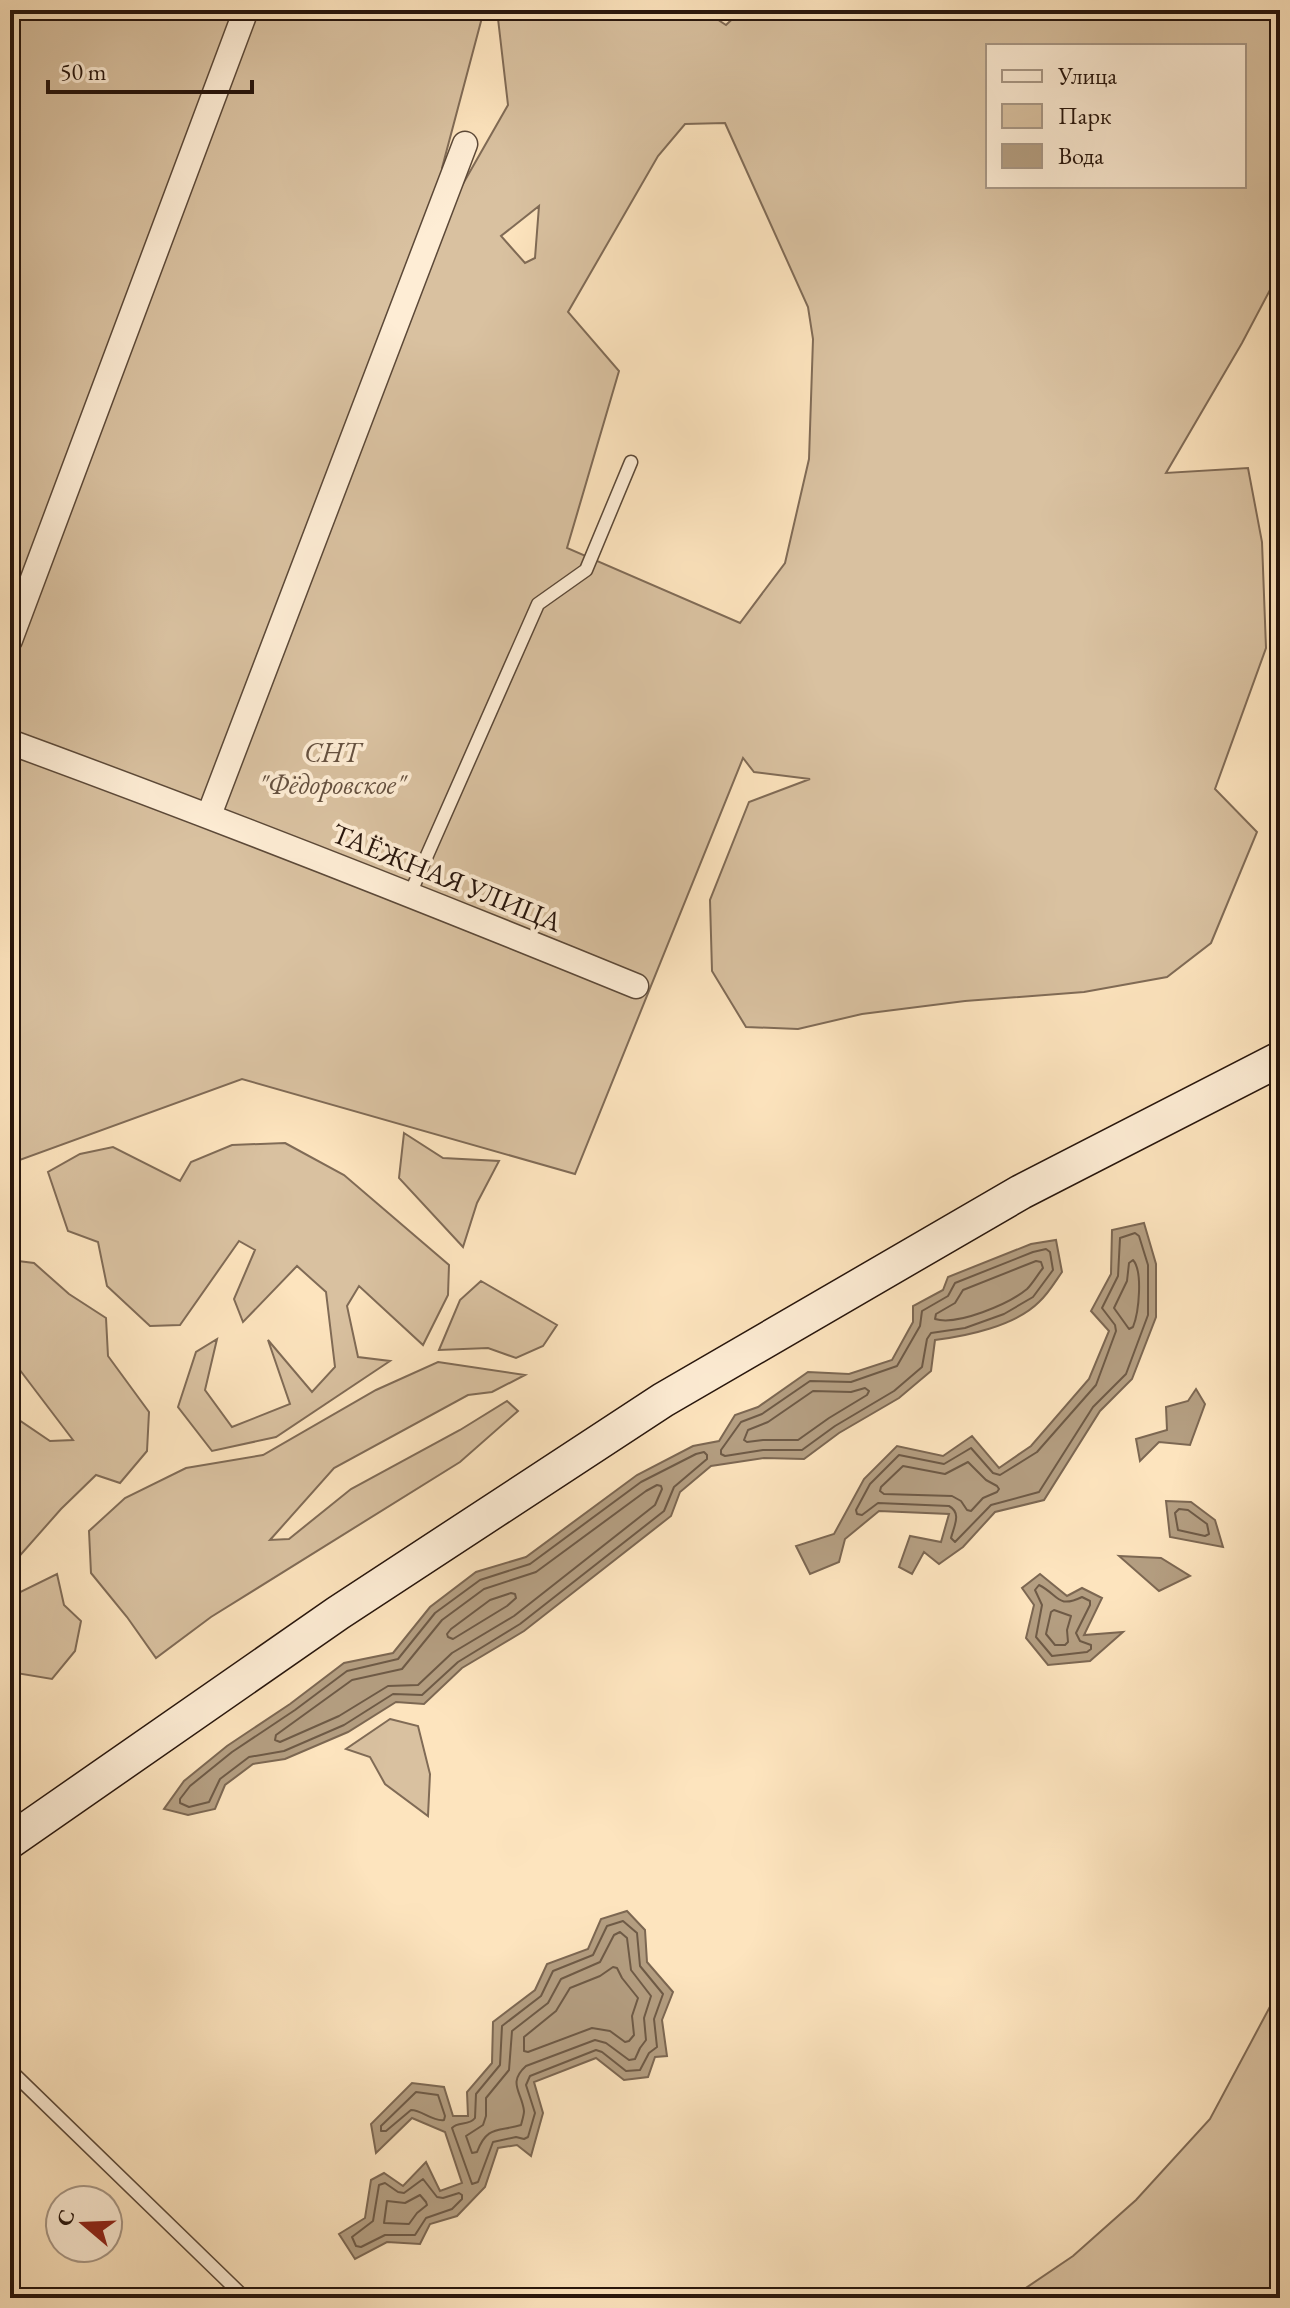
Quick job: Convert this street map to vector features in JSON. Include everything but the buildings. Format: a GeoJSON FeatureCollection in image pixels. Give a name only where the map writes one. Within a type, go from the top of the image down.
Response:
{"type":"FeatureCollection","features":[{"type":"Feature","properties":{"kind":"main road"},"geometry":{"type":"LineString","coordinates":[[10,1841],[338,1613],[663,1400],[1021,1192],[1280,1059]]}},
{"type":"Feature","properties":{"kind":"street"},"geometry":{"type":"LineString","coordinates":[[10,640],[246,10]]}},
{"type":"Feature","properties":{"kind":"street"},"geometry":{"type":"LineString","coordinates":[[209,815],[465,144]]}},
{"type":"Feature","properties":{"kind":"street","name":"ТАЁЖНАЯ УЛИЦА"},"geometry":{"type":"LineString","coordinates":[[10,742],[209,815],[636,986]]}},
{"type":"Feature","properties":{"kind":"lane"},"geometry":{"type":"LineString","coordinates":[[410,894],[538,604],[586,570],[631,462]]}},
{"type":"Feature","properties":{"kind":"lane"},"geometry":{"type":"LineString","coordinates":[[10,2070],[245,2298]]}},
{"type":"Feature","properties":{"kind":"green space","name":"СНТ \"Фёдоровское\""},"geometry":{"type":"Polygon","coordinates":[[[10,10],[484,10],[442,168],[460,189],[508,105],[497,10],[703,10],[726,25],[742,10],[1280,10],[1280,271],[1166,473],[1248,468],[1262,542],[1266,648],[1215,789],[1257,832],[1211,943],[1167,977],[1084,992],[965,1001],[862,1014],[798,1029],[746,1027],[712,971],[710,900],[749,802],[810,779],[754,772],[743,758],[575,1174],[242,1079],[17,1161],[10,1159],[10,10]],[[725,123],[685,124],[658,156],[568,312],[619,371],[567,548],[740,623],[785,563],[809,459],[813,339],[808,307],[725,123]],[[539,206],[501,236],[525,263],[535,258],[539,206]]]}},
{"type":"Feature","properties":{"kind":"green space"},"geometry":{"type":"Polygon","coordinates":[[[404,1133],[443,1158],[499,1161],[477,1203],[463,1247],[399,1178],[404,1133]]]}},
{"type":"Feature","properties":{"kind":"green space"},"geometry":{"type":"Polygon","coordinates":[[[285,1143],[344,1175],[449,1265],[448,1295],[423,1345],[359,1286],[347,1306],[358,1357],[390,1361],[276,1437],[212,1451],[178,1407],[196,1352],[217,1339],[205,1390],[232,1427],[290,1404],[268,1340],[312,1392],[335,1367],[326,1292],[297,1266],[243,1322],[234,1299],[255,1250],[239,1241],[180,1325],[150,1326],[107,1286],[98,1242],[68,1231],[48,1172],[80,1154],[113,1147],[180,1181],[191,1162],[232,1145],[285,1143]]]}},
{"type":"Feature","properties":{"kind":"green space"},"geometry":{"type":"Polygon","coordinates":[[[10,1260],[34,1263],[69,1294],[106,1318],[108,1356],[149,1412],[147,1451],[120,1483],[96,1475],[16,1560],[10,1560],[10,1414],[50,1441],[73,1440],[10,1357],[10,1260]]]}},
{"type":"Feature","properties":{"kind":"green space"},"geometry":{"type":"Polygon","coordinates":[[[481,1281],[557,1325],[543,1346],[516,1358],[488,1348],[439,1350],[460,1300],[481,1281]]]}},
{"type":"Feature","properties":{"kind":"green space"},"geometry":{"type":"Polygon","coordinates":[[[438,1362],[525,1375],[492,1392],[468,1395],[334,1468],[270,1540],[289,1539],[351,1489],[507,1401],[518,1411],[460,1462],[211,1617],[156,1658],[91,1573],[89,1531],[125,1498],[186,1468],[263,1455],[376,1390],[438,1362]]]}},
{"type":"Feature","properties":{"kind":"green space"},"geometry":{"type":"Polygon","coordinates":[[[57,1574],[64,1605],[81,1621],[75,1651],[52,1679],[10,1672],[10,1617],[15,1616],[10,1609],[10,1597],[57,1574]]]}},
{"type":"Feature","properties":{"kind":"green space"},"geometry":{"type":"Polygon","coordinates":[[[390,1719],[418,1726],[430,1774],[428,1816],[385,1784],[370,1757],[346,1749],[390,1719]]]}},
{"type":"Feature","properties":{"kind":"green space"},"geometry":{"type":"Polygon","coordinates":[[[1280,1988],[1280,2298],[1011,2298],[1073,2256],[1136,2200],[1210,2119],[1280,1988]]]}},
{"type":"Feature","properties":{"kind":"water"},"geometry":{"type":"Polygon","coordinates":[[[1144,1223],[1156,1264],[1156,1317],[1132,1379],[1100,1411],[1044,1500],[995,1512],[963,1547],[939,1564],[924,1552],[912,1574],[899,1567],[910,1536],[941,1542],[949,1514],[879,1511],[845,1539],[839,1562],[810,1574],[796,1546],[834,1534],[864,1479],[897,1446],[943,1456],[972,1436],[999,1468],[1031,1446],[1089,1379],[1109,1331],[1091,1311],[1111,1274],[1112,1230],[1144,1223]]]}},
{"type":"Feature","properties":{"kind":"water"},"geometry":{"type":"Polygon","coordinates":[[[1056,1240],[1062,1272],[1029,1310],[1004,1324],[935,1340],[931,1371],[899,1398],[839,1433],[804,1459],[764,1458],[711,1466],[680,1492],[671,1516],[524,1631],[462,1668],[424,1704],[396,1702],[348,1732],[285,1759],[253,1764],[225,1785],[215,1809],[188,1815],[164,1809],[184,1781],[227,1746],[344,1663],[393,1653],[430,1607],[476,1572],[526,1557],[637,1475],[693,1446],[719,1441],[735,1415],[758,1407],[808,1372],[849,1374],[892,1360],[913,1322],[913,1306],[943,1290],[948,1277],[1031,1244],[1056,1240]]]}},
{"type":"Feature","properties":{"kind":"water"},"geometry":{"type":"Polygon","coordinates":[[[1196,1389],[1205,1404],[1190,1445],[1159,1442],[1140,1461],[1136,1439],[1167,1430],[1166,1407],[1188,1401],[1196,1389]]]}},
{"type":"Feature","properties":{"kind":"water"},"geometry":{"type":"Polygon","coordinates":[[[1166,1501],[1191,1502],[1215,1520],[1223,1547],[1170,1537],[1166,1501]]]}},
{"type":"Feature","properties":{"kind":"water"},"geometry":{"type":"Polygon","coordinates":[[[1119,1556],[1161,1558],[1190,1576],[1159,1591],[1119,1556]]]}},
{"type":"Feature","properties":{"kind":"water"},"geometry":{"type":"Polygon","coordinates":[[[1040,1574],[1067,1596],[1082,1588],[1102,1598],[1084,1635],[1123,1632],[1090,1661],[1048,1665],[1026,1638],[1034,1605],[1022,1588],[1040,1574]]]}},
{"type":"Feature","properties":{"kind":"water"},"geometry":{"type":"Polygon","coordinates":[[[627,1911],[645,1930],[647,1962],[673,1992],[662,2020],[667,2056],[655,2057],[648,2077],[624,2080],[596,2058],[534,2082],[543,2113],[531,2156],[517,2145],[498,2148],[485,2187],[457,2216],[430,2224],[420,2244],[387,2242],[355,2259],[339,2234],[365,2218],[371,2180],[384,2173],[403,2186],[426,2162],[440,2191],[462,2183],[445,2132],[412,2118],[376,2153],[371,2124],[412,2083],[444,2087],[453,2116],[468,2116],[467,2092],[492,2063],[493,2022],[535,1990],[547,1964],[588,1949],[601,1919],[627,1911]]]}}]}
